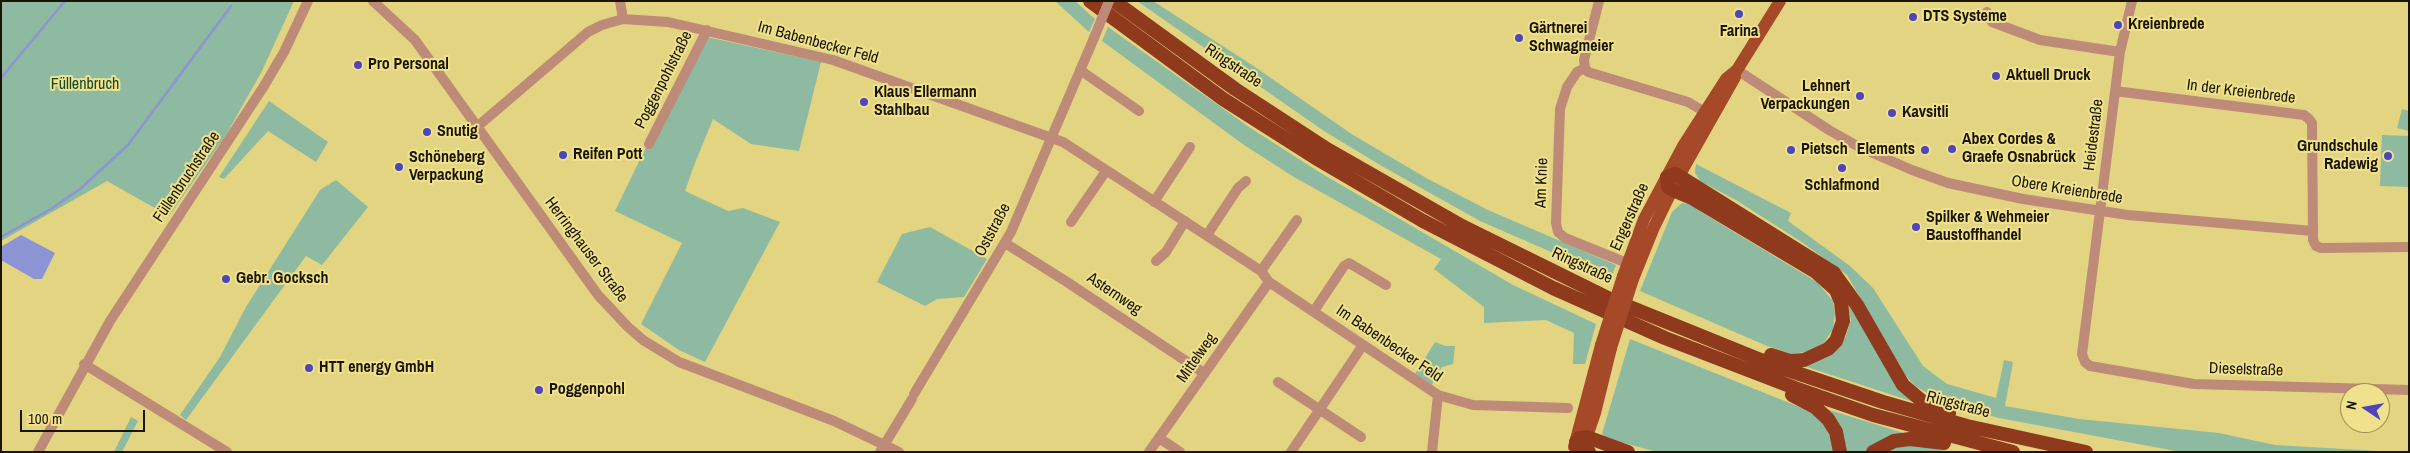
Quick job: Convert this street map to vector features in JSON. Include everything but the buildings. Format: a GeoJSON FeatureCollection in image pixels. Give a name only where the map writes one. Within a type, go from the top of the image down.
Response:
{"type":"FeatureCollection","features":[{"type":"Feature","properties":{"kind":"highway","name":"Ringstraße"},"geometry":{"type":"LineString","coordinates":[[1090,1],[1176,66],[1276,134],[1423,221],[1606,313],[1770,379],[1873,415],[2013,452]]}},
{"type":"Feature","properties":{"kind":"highway","name":"Ringstraße"},"geometry":{"type":"LineString","coordinates":[[1114,1],[1235,89],[1328,149],[1416,201],[1556,274],[1690,333],[1772,365],[1874,399],[2012,436],[2086,452]]}},
{"type":"Feature","properties":{"kind":"highway"},"geometry":{"type":"LineString","coordinates":[[1673,181],[1692,198],[1816,272],[1836,290],[1843,311],[1841,331],[1836,341],[1817,356],[1804,360],[1777,358],[1710,332],[1690,333]]}},
{"type":"Feature","properties":{"kind":"highway"},"geometry":{"type":"LineString","coordinates":[[1673,181],[1834,273],[1857,305],[1895,373],[1911,393],[1933,407],[1950,414],[1992,424],[2012,436]]}},
{"type":"Feature","properties":{"kind":"highway"},"geometry":{"type":"LineString","coordinates":[[1770,379],[1776,389],[1815,407],[1828,419],[1836,432],[1840,452]]}},
{"type":"Feature","properties":{"kind":"highway"},"geometry":{"type":"LineString","coordinates":[[1873,452],[1894,441],[1910,439],[1930,440],[1980,450],[1999,449]]}},
{"type":"Feature","properties":{"kind":"highway"},"geometry":{"type":"LineString","coordinates":[[1581,447],[1628,452]]}},
{"type":"Feature","properties":{"kind":"main road","name":"Engerstraße"},"geometry":{"type":"LineString","coordinates":[[1581,447],[1606,346],[1628,278],[1654,227],[1705,112],[1726,79],[1737,70],[1780,1]]}},
{"type":"Feature","properties":{"kind":"main road","name":"Engerstraße"},"geometry":{"type":"LineString","coordinates":[[1628,278],[1627,263],[1644,219],[1673,181],[1734,84],[1737,70]]}},
{"type":"Feature","properties":{"kind":"street","name":"Füllenbruchstraße"},"geometry":{"type":"LineString","coordinates":[[38,452],[84,364],[110,321],[264,86],[284,52],[308,1]]}},
{"type":"Feature","properties":{"kind":"street","name":"Herringhauser Straße"},"geometry":{"type":"LineString","coordinates":[[373,1],[415,40],[598,295],[615,315],[643,340],[679,362],[834,421],[882,448],[899,452]]}},
{"type":"Feature","properties":{"kind":"street"},"geometry":{"type":"LineString","coordinates":[[620,1],[623,19]]}},
{"type":"Feature","properties":{"kind":"street","name":"Oststraße"},"geometry":{"type":"LineString","coordinates":[[882,448],[1004,244],[1052,138],[1109,1]]}},
{"type":"Feature","properties":{"kind":"street"},"geometry":{"type":"LineString","coordinates":[[1600,1],[1588,42],[1584,68],[1594,76],[1688,102],[1705,112]]}},
{"type":"Feature","properties":{"kind":"street","name":"Heidestraße"},"geometry":{"type":"LineString","coordinates":[[2085,362],[2082,354],[2120,52],[2132,1]]}},
{"type":"Feature","properties":{"kind":"street"},"geometry":{"type":"LineString","coordinates":[[1988,12],[1992,22],[2040,40],[2120,52]]}},
{"type":"Feature","properties":{"kind":"street","name":"Im Babenbecker Feld"},"geometry":{"type":"LineString","coordinates":[[478,126],[588,32],[602,25],[623,19],[647,19],[707,30],[833,60],[1052,138],[1076,150],[1261,271],[1269,282],[1438,395],[1473,405],[1568,408]]}},
{"type":"Feature","properties":{"kind":"street","name":"Poggenpohlstraße"},"geometry":{"type":"LineString","coordinates":[[649,144],[707,30]]}},
{"type":"Feature","properties":{"kind":"street","name":"Am Knie"},"geometry":{"type":"LineString","coordinates":[[1584,68],[1577,72],[1567,87],[1560,109],[1556,223],[1558,232],[1565,238],[1627,263]]}},
{"type":"Feature","properties":{"kind":"street"},"geometry":{"type":"LineString","coordinates":[[1080,70],[1139,111]]}},
{"type":"Feature","properties":{"kind":"street","name":"Obere Kreienbrede"},"geometry":{"type":"LineString","coordinates":[[1737,70],[1828,130],[1912,170],[1948,183],[1993,194],[2100,212],[2313,231]]}},
{"type":"Feature","properties":{"kind":"street","name":"In der Kreienbrede"},"geometry":{"type":"LineString","coordinates":[[2115,91],[2304,115],[2312,123],[2313,231]]}},
{"type":"Feature","properties":{"kind":"street"},"geometry":{"type":"LineString","coordinates":[[1154,202],[1190,146]]}},
{"type":"Feature","properties":{"kind":"street"},"geometry":{"type":"LineString","coordinates":[[1072,222],[1106,171]]}},
{"type":"Feature","properties":{"kind":"street"},"geometry":{"type":"LineString","coordinates":[[1207,235],[1238,188],[1246,181]]}},
{"type":"Feature","properties":{"kind":"street"},"geometry":{"type":"LineString","coordinates":[[1261,271],[1297,220]]}},
{"type":"Feature","properties":{"kind":"street"},"geometry":{"type":"LineString","coordinates":[[1156,261],[1166,252],[1186,221]]}},
{"type":"Feature","properties":{"kind":"street"},"geometry":{"type":"LineString","coordinates":[[2313,231],[2313,240],[2316,246],[2322,248],[2409,247]]}},
{"type":"Feature","properties":{"kind":"street","name":"Asternweg"},"geometry":{"type":"LineString","coordinates":[[1004,244],[1075,286],[1204,373]]}},
{"type":"Feature","properties":{"kind":"street","name":"Im Babenbecker Feld"},"geometry":{"type":"LineString","coordinates":[[1314,311],[1344,266],[1349,263],[1386,285]]}},
{"type":"Feature","properties":{"kind":"street","name":"Mittelweg"},"geometry":{"type":"LineString","coordinates":[[1149,452],[1269,282]]}},
{"type":"Feature","properties":{"kind":"street"},"geometry":{"type":"LineString","coordinates":[[1291,452],[1363,345]]}},
{"type":"Feature","properties":{"kind":"street","name":"Dieselstraße"},"geometry":{"type":"LineString","coordinates":[[2085,362],[2090,366],[2194,384],[2409,390]]}},
{"type":"Feature","properties":{"kind":"street"},"geometry":{"type":"LineString","coordinates":[[84,364],[227,452]]}},
{"type":"Feature","properties":{"kind":"street"},"geometry":{"type":"LineString","coordinates":[[1278,382],[1361,437]]}},
{"type":"Feature","properties":{"kind":"street"},"geometry":{"type":"LineString","coordinates":[[1432,452],[1438,395]]}},
{"type":"Feature","properties":{"kind":"street"},"geometry":{"type":"LineString","coordinates":[[1159,438],[1180,452]]}},
{"type":"Feature","properties":{"kind":"green space","name":"Füllenbruch"},"geometry":{"type":"Polygon","coordinates":[[[1,1],[294,1],[262,71],[226,135],[169,216],[107,181],[1,241],[1,1]]]}},
{"type":"Feature","properties":{"kind":"green space"},"geometry":{"type":"Polygon","coordinates":[[[1055,1],[1075,1],[1095,19],[1089,32],[1055,1]]]}},
{"type":"Feature","properties":{"kind":"green space"},"geometry":{"type":"Polygon","coordinates":[[[1137,1],[1153,1],[1252,65],[1353,135],[1428,179],[1488,210],[1616,265],[1611,278],[1480,221],[1380,165],[1324,131],[1137,1]]]}},
{"type":"Feature","properties":{"kind":"green space"},"geometry":{"type":"Polygon","coordinates":[[[1108,27],[1249,127],[1319,172],[1513,285],[1596,324],[1585,364],[1573,364],[1574,333],[1546,320],[1484,323],[1484,307],[1434,269],[1441,259],[1294,177],[1244,145],[1102,41],[1108,27]]]}},
{"type":"Feature","properties":{"kind":"green space"},"geometry":{"type":"Polygon","coordinates":[[[707,37],[821,62],[799,151],[751,144],[713,119],[693,168],[685,191],[728,211],[743,208],[780,222],[705,362],[679,350],[641,324],[682,243],[615,211],[645,149],[654,139],[707,37]]]}},
{"type":"Feature","properties":{"kind":"green space"},"geometry":{"type":"Polygon","coordinates":[[[269,101],[328,142],[316,162],[268,131],[224,179],[219,177],[269,101]]]}},
{"type":"Feature","properties":{"kind":"green space"},"geometry":{"type":"Polygon","coordinates":[[[2402,109],[2409,111],[2409,131],[2397,128],[2402,109]]]}},
{"type":"Feature","properties":{"kind":"green space"},"geometry":{"type":"Polygon","coordinates":[[[2382,135],[2409,136],[2409,187],[2380,186],[2382,135]]]}},
{"type":"Feature","properties":{"kind":"green space"},"geometry":{"type":"Polygon","coordinates":[[[1696,164],[1791,213],[1788,221],[1850,266],[1873,288],[1923,366],[1947,384],[1996,398],[2004,360],[2013,362],[2005,406],[2079,419],[2219,433],[2275,445],[2395,452],[2181,452],[1999,418],[1945,403],[1915,386],[1905,375],[1847,275],[1803,243],[1736,200],[1700,181],[1695,173],[1696,164]]]}},
{"type":"Feature","properties":{"kind":"green space"},"geometry":{"type":"Polygon","coordinates":[[[336,180],[368,207],[322,265],[306,256],[186,420],[180,415],[220,357],[246,307],[320,190],[336,180]]]}},
{"type":"Feature","properties":{"kind":"green space"},"geometry":{"type":"Polygon","coordinates":[[[1682,203],[1697,206],[1701,212],[1817,282],[1833,301],[1835,314],[1833,329],[1823,344],[1810,351],[1792,354],[1767,346],[1640,291],[1672,212],[1682,203]]]}},
{"type":"Feature","properties":{"kind":"green space"},"geometry":{"type":"Polygon","coordinates":[[[930,227],[987,259],[964,297],[937,299],[925,306],[877,282],[902,234],[930,227]]]}},
{"type":"Feature","properties":{"kind":"green space"},"geometry":{"type":"Polygon","coordinates":[[[1846,298],[1917,403],[1798,364],[1831,354],[1846,336],[1851,320],[1846,298]]]}},
{"type":"Feature","properties":{"kind":"green space"},"geometry":{"type":"Polygon","coordinates":[[[1630,339],[1812,412],[1823,423],[1831,439],[1833,452],[1657,452],[1606,438],[1602,434],[1630,339]]]}},
{"type":"Feature","properties":{"kind":"green space"},"geometry":{"type":"Polygon","coordinates":[[[1435,342],[1445,346],[1455,346],[1453,364],[1442,367],[1432,385],[1415,374],[1435,342]]]}},
{"type":"Feature","properties":{"kind":"green space"},"geometry":{"type":"Polygon","coordinates":[[[1823,408],[1910,435],[1867,452],[1844,452],[1823,408]]]}},
{"type":"Feature","properties":{"kind":"green space"},"geometry":{"type":"Polygon","coordinates":[[[131,417],[138,421],[122,452],[114,452],[131,417]]]}},
{"type":"Feature","properties":{"kind":"green space"},"geometry":{"type":"Polygon","coordinates":[[[1912,445],[1949,452],[1885,452],[1893,447],[1912,445]]]}},
{"type":"Feature","properties":{"kind":"water"},"geometry":{"type":"Polygon","coordinates":[[[21,235],[55,253],[42,279],[34,279],[1,260],[1,247],[21,235]]]}},
{"type":"Feature","properties":{"kind":"waterway"},"geometry":{"type":"LineString","coordinates":[[1,78],[65,1]]}},
{"type":"Feature","properties":{"kind":"waterway"},"geometry":{"type":"LineString","coordinates":[[1,237],[51,209],[80,189],[128,145],[231,6]]}},
{"type":"Feature","properties":{"kind":"place","name":"Farina"},"geometry":{"type":"Point","coordinates":[1739,14]}},
{"type":"Feature","properties":{"kind":"place","name":"DTS Systeme"},"geometry":{"type":"Point","coordinates":[1913,17]}},
{"type":"Feature","properties":{"kind":"place","name":"Kreienbrede"},"geometry":{"type":"Point","coordinates":[2118,25]}},
{"type":"Feature","properties":{"kind":"place","name":"Gärtnerei Schwagmeier"},"geometry":{"type":"Point","coordinates":[1519,38]}},
{"type":"Feature","properties":{"kind":"place","name":"Pro Personal"},"geometry":{"type":"Point","coordinates":[358,65]}},
{"type":"Feature","properties":{"kind":"place","name":"Aktuell Druck"},"geometry":{"type":"Point","coordinates":[1996,76]}},
{"type":"Feature","properties":{"kind":"place","name":"Lehnert Verpackungen"},"geometry":{"type":"Point","coordinates":[1860,96]}},
{"type":"Feature","properties":{"kind":"place","name":"Klaus Ellermann Stahlbau"},"geometry":{"type":"Point","coordinates":[864,102]}},
{"type":"Feature","properties":{"kind":"place","name":"Kavsitli"},"geometry":{"type":"Point","coordinates":[1892,113]}},
{"type":"Feature","properties":{"kind":"place","name":"Snutig"},"geometry":{"type":"Point","coordinates":[427,132]}},
{"type":"Feature","properties":{"kind":"place","name":"Abex Cordes & Graefe Osnabrück"},"geometry":{"type":"Point","coordinates":[1952,149]}},
{"type":"Feature","properties":{"kind":"place","name":"Pietsch"},"geometry":{"type":"Point","coordinates":[1791,150]}},
{"type":"Feature","properties":{"kind":"place","name":"Elements"},"geometry":{"type":"Point","coordinates":[1925,150]}},
{"type":"Feature","properties":{"kind":"place","name":"Reifen Pott"},"geometry":{"type":"Point","coordinates":[563,155]}},
{"type":"Feature","properties":{"kind":"place","name":"Grundschule Radewig"},"geometry":{"type":"Point","coordinates":[2388,156]}},
{"type":"Feature","properties":{"kind":"place","name":"Schöneberg Verpackung"},"geometry":{"type":"Point","coordinates":[399,167]}},
{"type":"Feature","properties":{"kind":"place","name":"Schlafmond"},"geometry":{"type":"Point","coordinates":[1842,168]}},
{"type":"Feature","properties":{"kind":"place","name":"Spilker & Wehmeier Baustoffhandel"},"geometry":{"type":"Point","coordinates":[1916,227]}},
{"type":"Feature","properties":{"kind":"place","name":"Gebr. Gocksch"},"geometry":{"type":"Point","coordinates":[226,279]}},
{"type":"Feature","properties":{"kind":"place","name":"HTT energy GmbH"},"geometry":{"type":"Point","coordinates":[309,368]}},
{"type":"Feature","properties":{"kind":"place","name":"Poggenpohl"},"geometry":{"type":"Point","coordinates":[539,390]}}]}
